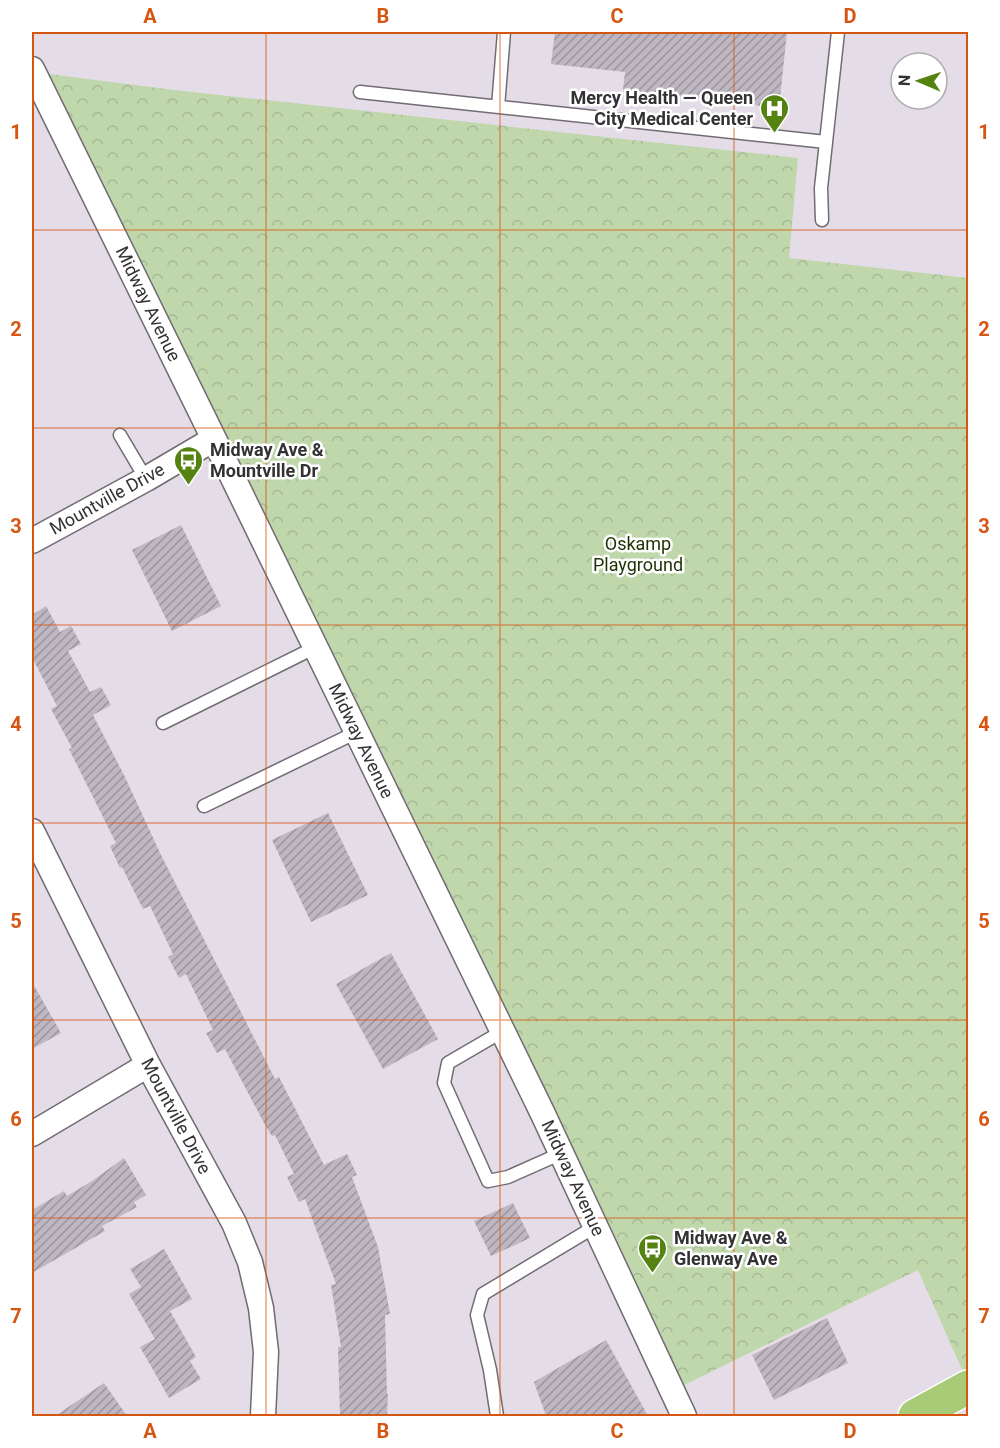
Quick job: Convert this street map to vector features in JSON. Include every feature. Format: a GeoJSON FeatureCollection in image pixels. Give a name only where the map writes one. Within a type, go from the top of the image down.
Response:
{"type":"FeatureCollection","features":[{"type":"Feature","properties":{"kind":"main road"},"geometry":{"type":"LineString","coordinates":[[931,1413],[969,1387]]}},
{"type":"Feature","properties":{"kind":"street","name":"Midway Avenue"},"geometry":{"type":"LineString","coordinates":[[32,69],[503,1031],[684,1416]]}},
{"type":"Feature","properties":{"kind":"street","name":"Mountville Drive"},"geometry":{"type":"LineString","coordinates":[[32,541],[214,439]]}},
{"type":"Feature","properties":{"kind":"street","name":"Mountville Drive"},"geometry":{"type":"LineString","coordinates":[[32,831],[148,1065],[234,1223],[250,1262],[261,1308],[266,1352],[263,1416]]}},
{"type":"Feature","properties":{"kind":"street"},"geometry":{"type":"LineString","coordinates":[[32,1134],[148,1065]]}},
{"type":"Feature","properties":{"kind":"lane"},"geometry":{"type":"LineString","coordinates":[[498,107],[504,32]]}},
{"type":"Feature","properties":{"kind":"lane"},"geometry":{"type":"LineString","coordinates":[[822,220],[821,188],[838,32]]}},
{"type":"Feature","properties":{"kind":"lane"},"geometry":{"type":"LineString","coordinates":[[360,92],[826,142]]}},
{"type":"Feature","properties":{"kind":"lane"},"geometry":{"type":"LineString","coordinates":[[120,435],[146,479]]}},
{"type":"Feature","properties":{"kind":"lane"},"geometry":{"type":"LineString","coordinates":[[163,723],[315,647]]}},
{"type":"Feature","properties":{"kind":"lane"},"geometry":{"type":"LineString","coordinates":[[204,806],[357,732]]}},
{"type":"Feature","properties":{"kind":"lane"},"geometry":{"type":"LineString","coordinates":[[503,1031],[448,1063],[444,1083],[488,1180],[508,1177],[562,1153]]}},
{"type":"Feature","properties":{"kind":"lane"},"geometry":{"type":"LineString","coordinates":[[497,1416],[490,1370],[477,1315],[483,1294],[596,1226]]}},
{"type":"Feature","properties":{"kind":"green space","name":"Oskamp Playground"},"geometry":{"type":"Polygon","coordinates":[[[33,72],[174,90],[798,158],[789,258],[968,278],[968,1383],[918,1270],[672,1391],[33,72]]]}},
{"type":"Feature","properties":{"kind":"building"},"geometry":{"type":"Polygon","coordinates":[[[555,32],[787,32],[779,108],[623,90],[625,72],[551,64],[555,32]]]}},
{"type":"Feature","properties":{"kind":"building"},"geometry":{"type":"Polygon","coordinates":[[[181,525],[221,606],[172,631],[132,550],[181,525]]]}},
{"type":"Feature","properties":{"kind":"building"},"geometry":{"type":"Polygon","coordinates":[[[46,606],[60,632],[71,626],[81,644],[68,651],[90,692],[101,687],[111,705],[93,715],[275,1079],[279,1077],[324,1165],[347,1154],[357,1175],[352,1177],[378,1247],[390,1314],[385,1315],[387,1416],[340,1416],[338,1347],[341,1347],[331,1285],[336,1284],[305,1199],[299,1202],[287,1177],[294,1174],[275,1135],[272,1136],[265,1125],[225,1049],[217,1053],[206,1033],[213,1030],[186,974],[179,978],[168,957],[173,954],[150,906],[143,909],[122,867],[120,868],[110,846],[116,843],[69,749],[72,748],[51,709],[57,706],[32,657],[32,615],[46,606]]]}},
{"type":"Feature","properties":{"kind":"building"},"geometry":{"type":"Polygon","coordinates":[[[328,813],[368,895],[311,922],[272,840],[328,813]]]}},
{"type":"Feature","properties":{"kind":"building"},"geometry":{"type":"Polygon","coordinates":[[[391,953],[438,1039],[383,1069],[336,984],[391,953]]]}},
{"type":"Feature","properties":{"kind":"building"},"geometry":{"type":"Polygon","coordinates":[[[32,982],[61,1033],[32,1049],[32,982]]]}},
{"type":"Feature","properties":{"kind":"building"},"geometry":{"type":"Polygon","coordinates":[[[124,1158],[146,1195],[134,1202],[137,1207],[102,1226],[105,1231],[32,1273],[32,1210],[64,1191],[67,1196],[124,1158]]]}},
{"type":"Feature","properties":{"kind":"building"},"geometry":{"type":"Polygon","coordinates":[[[513,1203],[530,1238],[491,1256],[474,1221],[513,1203]]]}},
{"type":"Feature","properties":{"kind":"building"},"geometry":{"type":"Polygon","coordinates":[[[164,1249],[192,1299],[170,1311],[196,1357],[190,1361],[201,1379],[169,1398],[140,1347],[155,1339],[129,1294],[141,1287],[130,1269],[164,1249]]]}},
{"type":"Feature","properties":{"kind":"building"},"geometry":{"type":"Polygon","coordinates":[[[827,1318],[848,1363],[774,1400],[752,1355],[827,1318]]]}},
{"type":"Feature","properties":{"kind":"building"},"geometry":{"type":"Polygon","coordinates":[[[606,1340],[648,1416],[546,1416],[534,1382],[606,1340]]]}},
{"type":"Feature","properties":{"kind":"building"},"geometry":{"type":"Polygon","coordinates":[[[104,1383],[127,1416],[55,1416],[104,1383]]]}},
{"type":"Feature","properties":{"kind":"place","name":"Mercy Health — Queen City Medical Center"},"geometry":{"type":"Point","coordinates":[774,134]}},
{"type":"Feature","properties":{"kind":"place","name":"Midway Ave & Mountville Dr"},"geometry":{"type":"Point","coordinates":[189,486]}},
{"type":"Feature","properties":{"kind":"place","name":"Midway Ave & Glenway Ave"},"geometry":{"type":"Point","coordinates":[653,1274]}}]}
